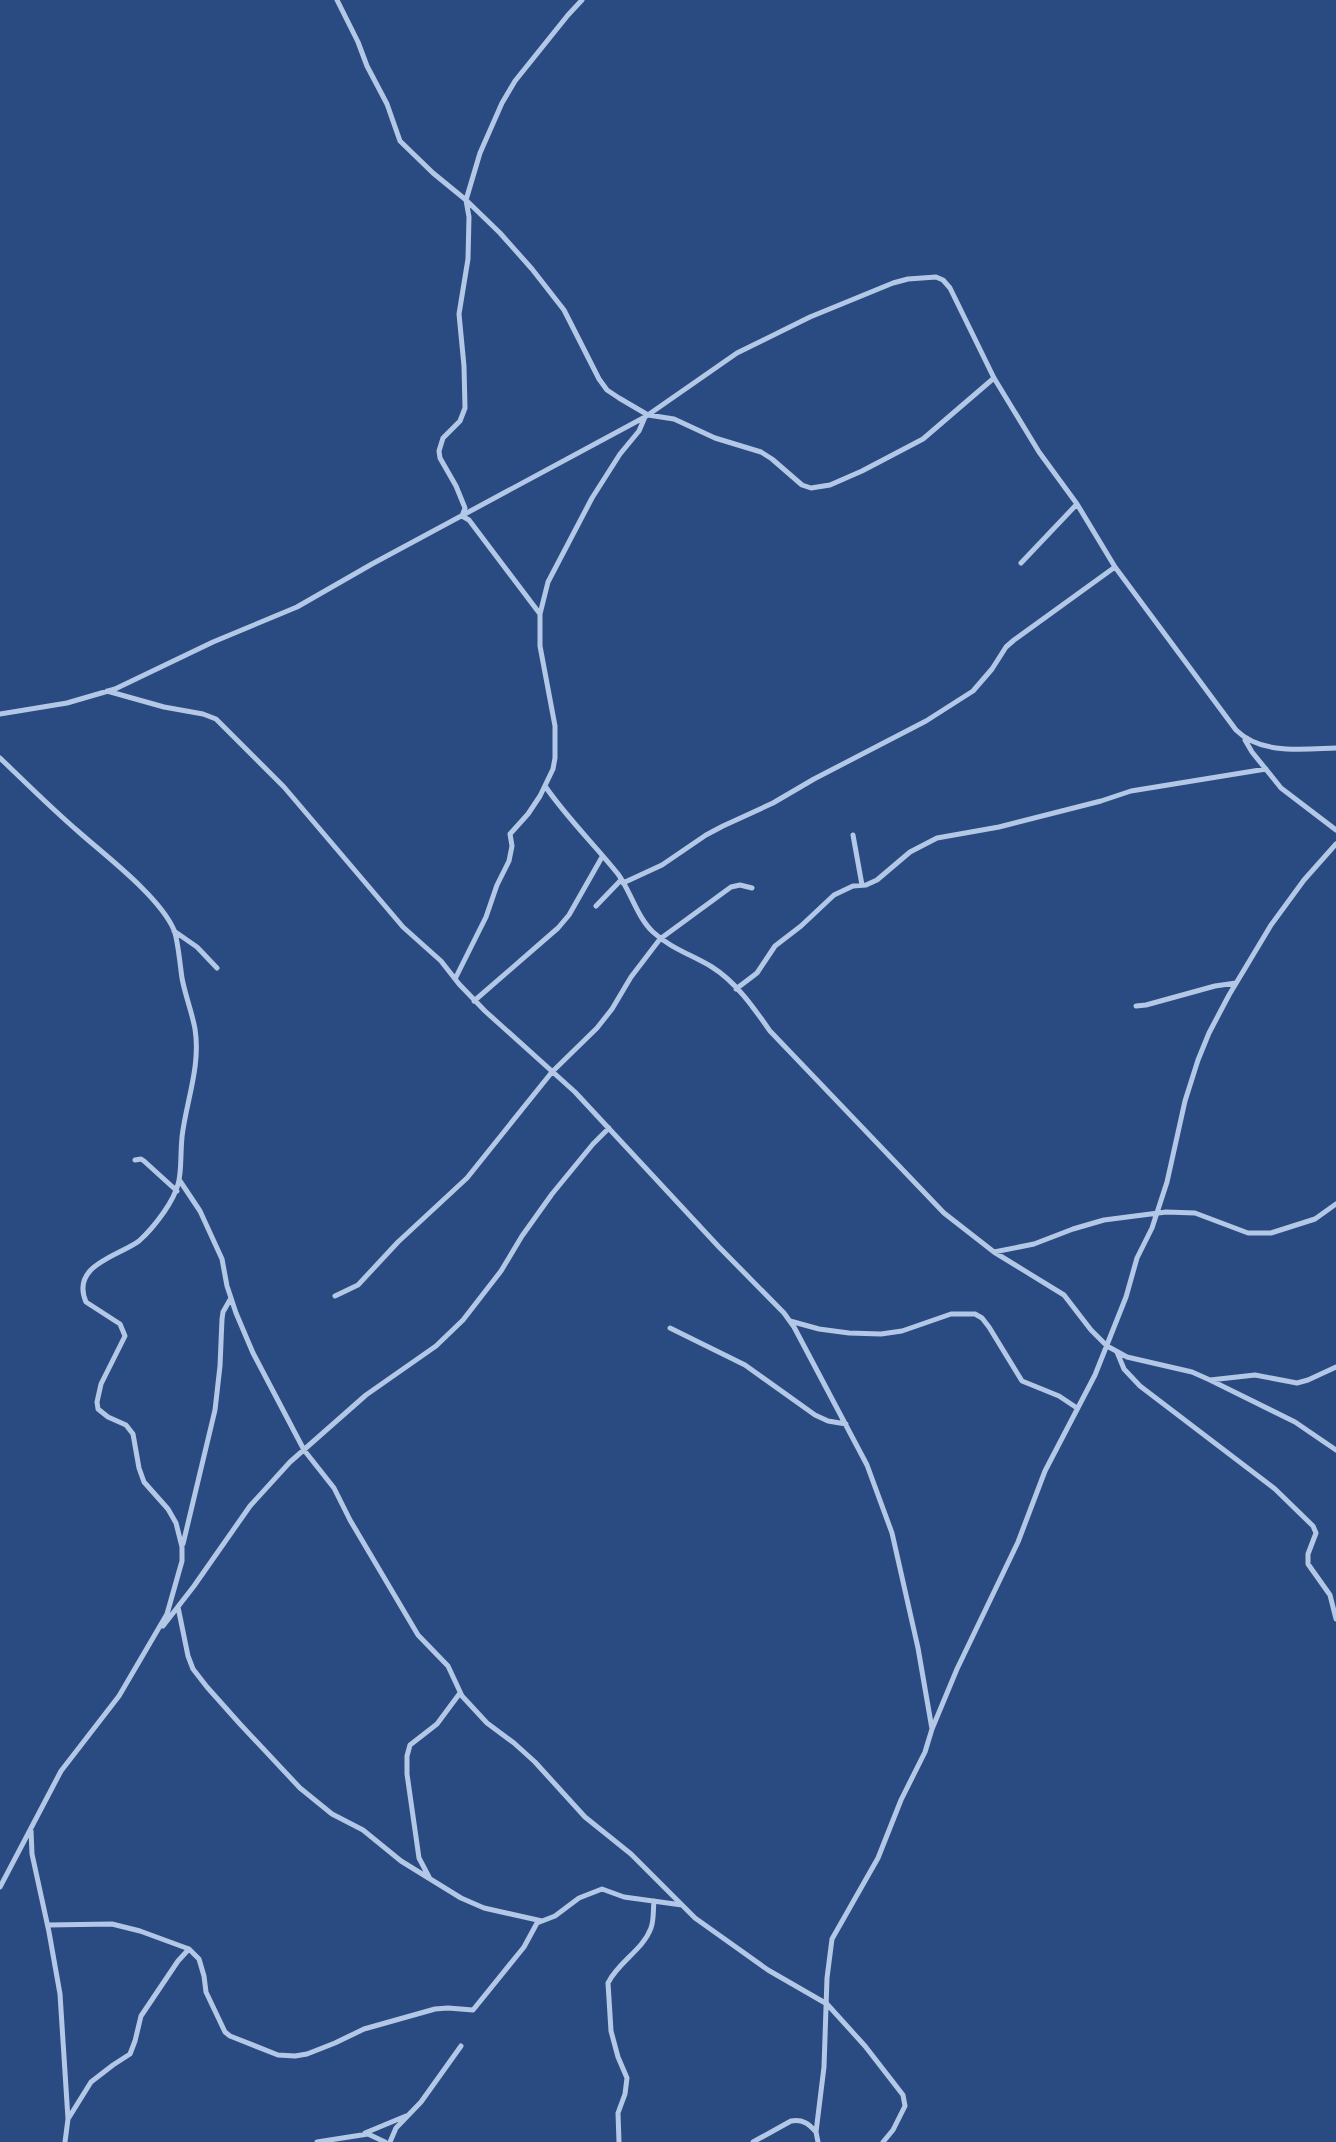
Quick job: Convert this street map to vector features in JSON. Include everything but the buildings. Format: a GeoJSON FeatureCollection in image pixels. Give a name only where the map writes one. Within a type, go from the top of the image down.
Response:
{"type":"FeatureCollection","features":[{"type":"Feature","properties":{"kind":"street"},"geometry":{"type":"LineString","coordinates":[[337,0],[387,104],[400,141],[500,233],[532,269],[564,310],[603,386],[647,416],[674,419],[715,438],[760,452],[772,459],[802,486],[811,488],[830,485],[862,471],[922,439],[994,378]]}},
{"type":"Feature","properties":{"kind":"street"},"geometry":{"type":"LineString","coordinates":[[462,516],[466,508],[440,458],[439,451],[443,438],[460,421],[465,408],[464,360],[459,312],[468,259],[470,217],[466,200],[480,153],[502,103],[515,81],[555,30],[582,0]]}},
{"type":"Feature","properties":{"kind":"street"},"geometry":{"type":"LineString","coordinates":[[0,714],[66,703],[107,691],[297,606],[647,416],[737,353],[773,333],[892,283],[929,277],[943,280],[950,288],[994,378],[1039,452],[1077,504],[1115,567],[1266,769],[1287,793],[1336,830]]}},
{"type":"Feature","properties":{"kind":"street"},"geometry":{"type":"LineString","coordinates":[[455,979],[486,917],[497,885],[509,861],[512,846],[510,834],[528,814],[545,786],[555,758],[556,739],[540,646],[540,614],[548,582],[605,476],[647,416]]}},
{"type":"Feature","properties":{"kind":"street"},"geometry":{"type":"LineString","coordinates":[[1021,563],[1077,504]]}},
{"type":"Feature","properties":{"kind":"street"},"geometry":{"type":"LineString","coordinates":[[462,516],[469,520],[540,614]]}},
{"type":"Feature","properties":{"kind":"street"},"geometry":{"type":"LineString","coordinates":[[596,906],[622,881],[662,865],[723,826],[773,803],[806,783],[926,721],[960,699],[982,681],[1006,647],[1014,640],[1115,567]]}},
{"type":"Feature","properties":{"kind":"street"},"geometry":{"type":"LineString","coordinates":[[107,691],[164,707],[203,714],[216,719],[284,787],[403,927],[441,961],[474,1001],[552,1072],[609,1128],[648,1172],[790,1320],[804,1341],[867,1465],[892,1533],[918,1648],[932,1729]]}},
{"type":"Feature","properties":{"kind":"street"},"geometry":{"type":"LineString","coordinates":[[1243,737],[1260,746],[1299,750],[1336,748]]}},
{"type":"Feature","properties":{"kind":"street"},"geometry":{"type":"LineString","coordinates":[[0,758],[124,871],[156,904],[174,931],[202,951],[216,968]]}},
{"type":"Feature","properties":{"kind":"street"},"geometry":{"type":"LineString","coordinates":[[736,989],[757,972],[775,946],[801,926],[834,895],[844,889],[877,880],[910,852],[937,838],[999,827],[1131,791],[1266,769]]}},
{"type":"Feature","properties":{"kind":"street"},"geometry":{"type":"LineString","coordinates":[[545,786],[570,821],[622,881],[645,923],[660,939],[714,969],[736,989],[755,1010],[770,1031],[944,1213],[963,1230],[994,1252],[1064,1295],[1091,1330],[1107,1346],[1138,1360],[1192,1372],[1210,1380],[1295,1422],[1336,1450]]}},
{"type":"Feature","properties":{"kind":"street"},"geometry":{"type":"LineString","coordinates":[[853,835],[862,885]]}},
{"type":"Feature","properties":{"kind":"street"},"geometry":{"type":"LineString","coordinates":[[817,2141],[816,2132],[824,2067],[827,1978],[832,1939],[878,1858],[901,1800],[925,1752],[932,1729],[957,1669],[1018,1542],[1045,1471],[1095,1375],[1126,1297],[1137,1258],[1152,1228],[1167,1182],[1186,1101],[1198,1060],[1236,983],[1271,925],[1304,880],[1336,844]]}},
{"type":"Feature","properties":{"kind":"street"},"geometry":{"type":"LineString","coordinates":[[474,1001],[558,928],[569,914],[602,857]]}},
{"type":"Feature","properties":{"kind":"street"},"geometry":{"type":"LineString","coordinates":[[335,1296],[358,1285],[398,1242],[466,1178],[552,1072],[597,1028],[612,1009],[630,977],[660,939],[731,887],[740,885],[752,888]]}},
{"type":"Feature","properties":{"kind":"street"},"geometry":{"type":"LineString","coordinates":[[174,931],[195,1042],[192,1084],[182,1137],[180,1181],[177,1191],[164,1212],[144,1236],[133,1245],[94,1266],[86,1278],[84,1290],[86,1302],[120,1324],[125,1336],[101,1384],[97,1402],[98,1409],[103,1414],[126,1425],[133,1434],[141,1475],[148,1488],[173,1517],[182,1547]]}},
{"type":"Feature","properties":{"kind":"street"},"geometry":{"type":"LineString","coordinates":[[1136,1006],[1215,986],[1236,983]]}},
{"type":"Feature","properties":{"kind":"street"},"geometry":{"type":"LineString","coordinates":[[152,1640],[178,1607],[250,1506],[290,1462],[366,1395],[436,1346],[449,1334],[501,1271],[522,1236],[552,1194],[593,1144],[609,1128]]}},
{"type":"Feature","properties":{"kind":"street"},"geometry":{"type":"LineString","coordinates":[[135,1160],[140,1159],[144,1161],[177,1191]]}},
{"type":"Feature","properties":{"kind":"street"},"geometry":{"type":"LineString","coordinates":[[180,1181],[196,1204],[222,1259],[231,1298],[253,1353],[304,1450],[334,1488],[350,1520],[400,1606],[418,1635],[448,1666],[460,1693],[486,1723],[514,1743],[547,1773],[585,1817],[631,1854],[695,1918],[768,1970],[827,2004],[883,2068],[906,2101],[902,2115],[883,2142]]}},
{"type":"Feature","properties":{"kind":"street"},"geometry":{"type":"LineString","coordinates":[[994,1252],[1034,1244],[1073,1229],[1104,1220],[1156,1213],[1181,1212],[1195,1214],[1248,1233],[1271,1233],[1315,1219],[1336,1204]]}},
{"type":"Feature","properties":{"kind":"street"},"geometry":{"type":"LineString","coordinates":[[0,1887],[62,1771],[119,1696],[167,1614],[180,1568],[182,1547],[215,1410],[223,1312],[231,1298]]}},
{"type":"Feature","properties":{"kind":"street"},"geometry":{"type":"LineString","coordinates":[[790,1320],[819,1329],[880,1334],[902,1331],[951,1314],[975,1314],[982,1318],[989,1327],[1022,1381],[1059,1396],[1077,1408]]}},
{"type":"Feature","properties":{"kind":"street"},"geometry":{"type":"LineString","coordinates":[[670,1328],[744,1366],[815,1414],[828,1421],[846,1424]]}},
{"type":"Feature","properties":{"kind":"street"},"geometry":{"type":"LineString","coordinates":[[1117,1351],[1124,1369],[1140,1386],[1275,1489],[1313,1526],[1316,1533],[1308,1554],[1308,1564],[1330,1595],[1336,1619]]}},
{"type":"Feature","properties":{"kind":"street"},"geometry":{"type":"LineString","coordinates":[[1210,1380],[1255,1375],[1297,1383],[1336,1367]]}},
{"type":"Feature","properties":{"kind":"street"},"geometry":{"type":"LineString","coordinates":[[178,1607],[188,1656],[193,1668],[206,1687],[300,1788],[332,1814],[356,1825],[401,1861],[474,1904],[542,1921]]}},
{"type":"Feature","properties":{"kind":"street"},"geometry":{"type":"LineString","coordinates":[[431,1879],[424,1870],[419,1858],[407,1774],[407,1756],[410,1745],[437,1724],[460,1693]]}},
{"type":"Feature","properties":{"kind":"street"},"geometry":{"type":"LineString","coordinates":[[31,1829],[32,1854],[48,1925],[60,1994],[68,2119],[65,2142]]}},
{"type":"Feature","properties":{"kind":"street"},"geometry":{"type":"LineString","coordinates":[[48,1925],[112,1924],[140,1931],[189,1949],[197,1955],[204,1976],[206,1992],[221,2025],[228,2034],[278,2055],[294,2056],[307,2054],[364,2029],[436,2009],[473,2010],[524,1947],[536,1923],[555,1916],[579,1898],[596,1890],[602,1889],[624,1897],[683,1906]]}},
{"type":"Feature","properties":{"kind":"street"},"geometry":{"type":"LineString","coordinates":[[618,2142],[618,2113],[625,2094],[627,2078],[618,2057],[612,2031],[608,1983],[611,1976],[644,1942],[652,1926],[654,1901]]}},
{"type":"Feature","properties":{"kind":"street"},"geometry":{"type":"LineString","coordinates":[[68,2119],[91,2082],[130,2054],[141,2016],[178,1961],[189,1949]]}},
{"type":"Feature","properties":{"kind":"street"},"geometry":{"type":"LineString","coordinates":[[390,2142],[396,2128],[427,2095],[461,2046]]}},
{"type":"Feature","properties":{"kind":"street"},"geometry":{"type":"LineString","coordinates":[[362,2135],[406,2116]]}},
{"type":"Feature","properties":{"kind":"street"},"geometry":{"type":"LineString","coordinates":[[753,2142],[791,2121],[797,2120],[809,2124],[816,2132]]}},
{"type":"Feature","properties":{"kind":"street"},"geometry":{"type":"LineString","coordinates":[[317,2142],[362,2135],[372,2135],[385,2142]]}}]}
